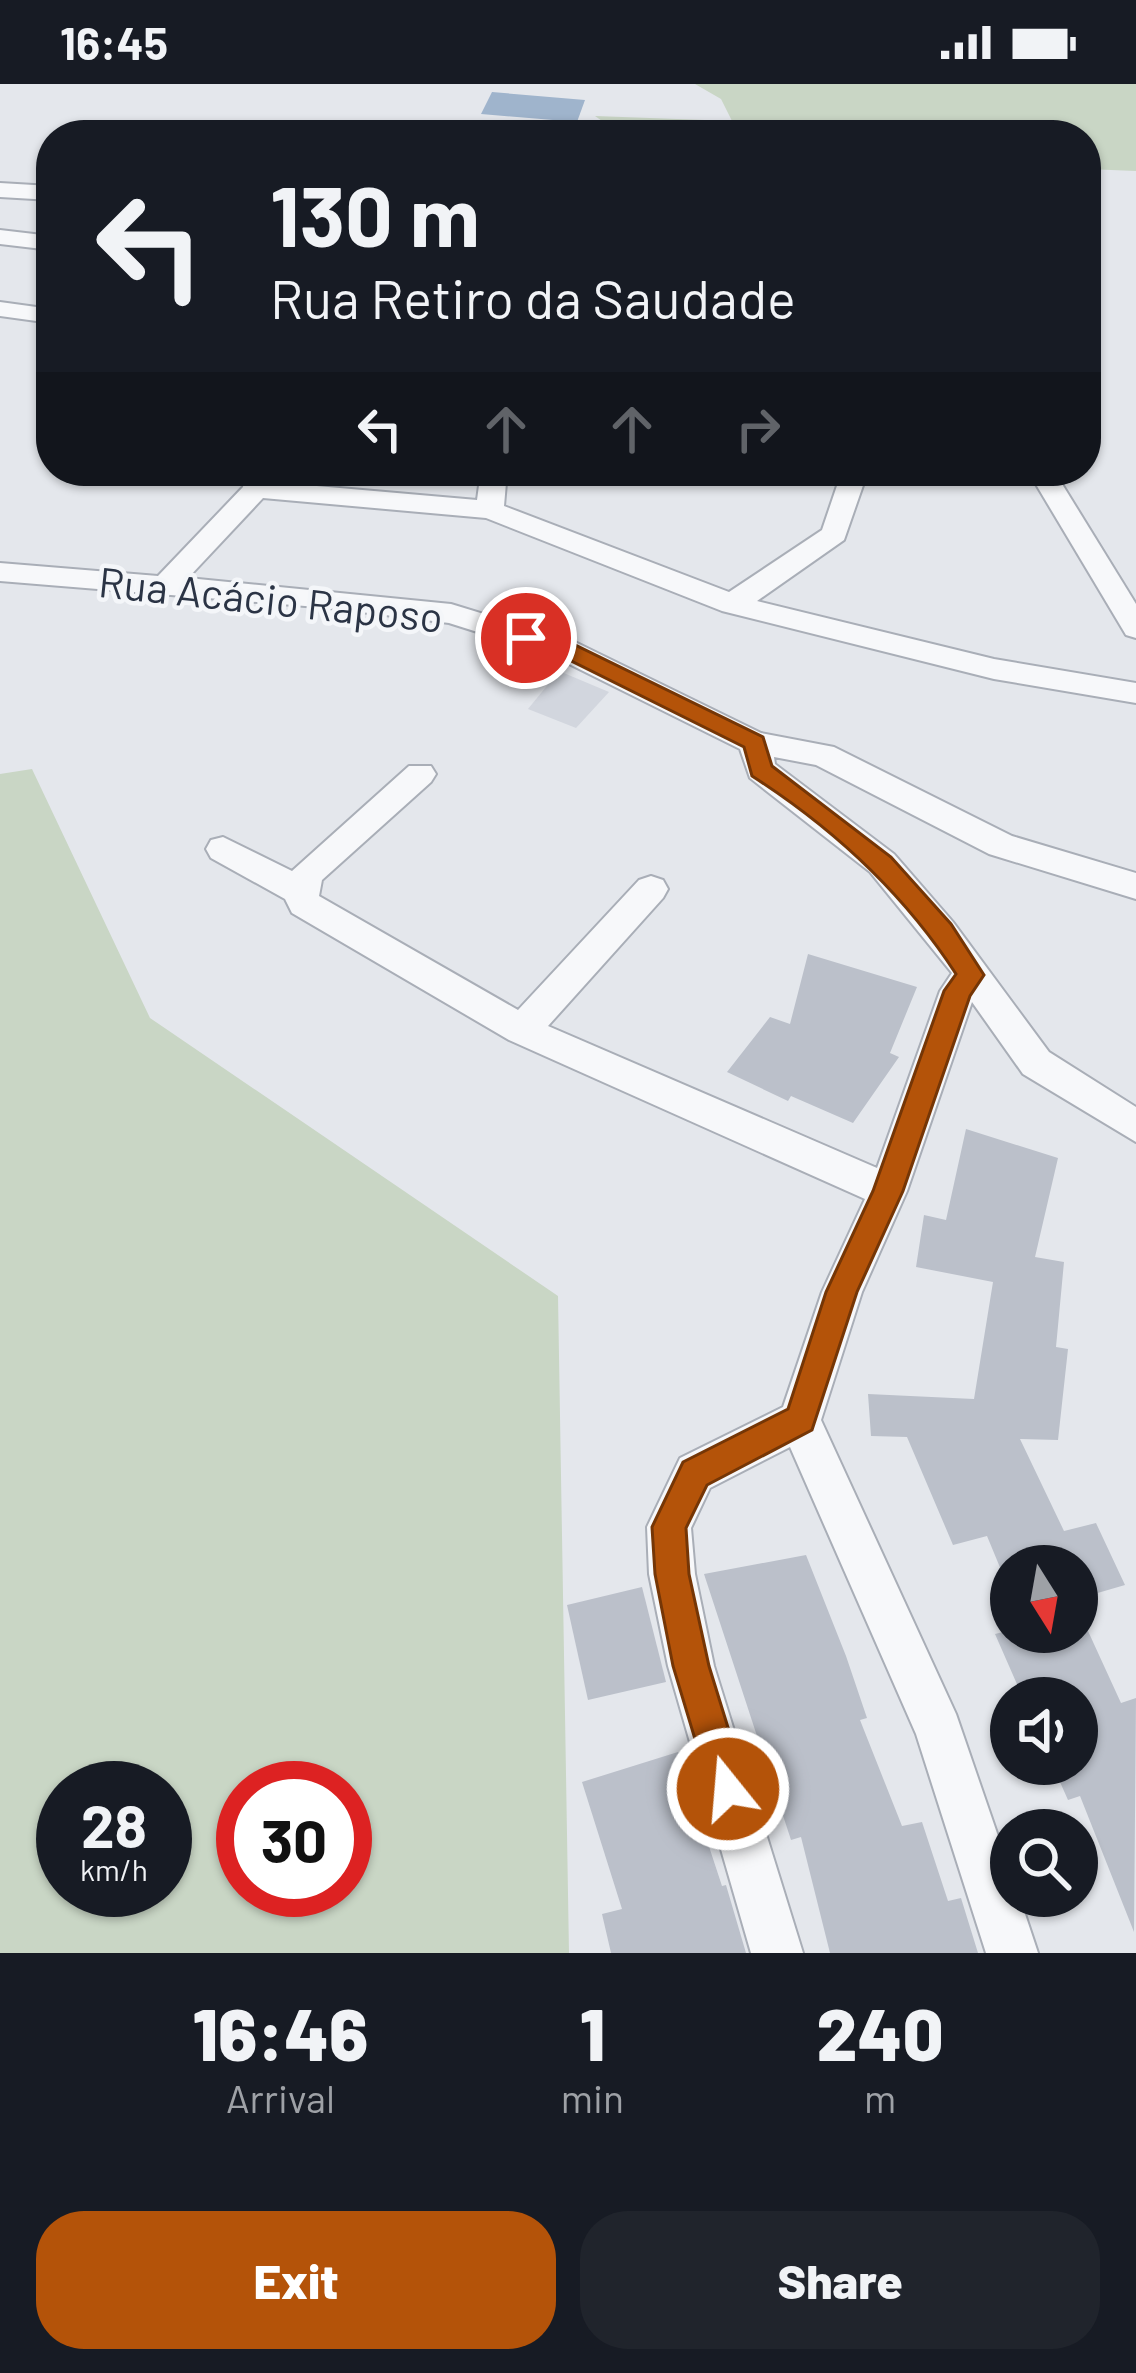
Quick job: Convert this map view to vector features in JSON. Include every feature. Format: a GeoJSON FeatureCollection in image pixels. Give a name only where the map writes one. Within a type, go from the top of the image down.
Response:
{"type":"FeatureCollection","features":[{"type":"Feature","properties":{"kind":"street"},"geometry":{"type":"LineString","coordinates":[[0,191],[36,192]]}},
{"type":"Feature","properties":{"kind":"street"},"geometry":{"type":"LineString","coordinates":[[0,237],[36,241]]}},
{"type":"Feature","properties":{"kind":"street"},"geometry":{"type":"LineString","coordinates":[[0,309],[36,314]]}},
{"type":"Feature","properties":{"kind":"street"},"geometry":{"type":"LineString","coordinates":[[166,585],[253,486]]}},
{"type":"Feature","properties":{"kind":"street"},"geometry":{"type":"LineString","coordinates":[[304,486],[490,510],[731,604],[994,669],[1136,693]]}},
{"type":"Feature","properties":{"kind":"street"},"geometry":{"type":"LineString","coordinates":[[490,510],[492,486]]}},
{"type":"Feature","properties":{"kind":"street"},"geometry":{"type":"LineString","coordinates":[[731,604],[834,534],[850,486]]}},
{"type":"Feature","properties":{"kind":"street"},"geometry":{"type":"LineString","coordinates":[[1050,486],[1136,628]]}},
{"type":"Feature","properties":{"kind":"street","name":"Rua Acácio Raposo"},"geometry":{"type":"LineString","coordinates":[[0,572],[451,614],[565,649],[754,742],[823,755],[1001,845],[1136,886]]}},
{"type":"Feature","properties":{"kind":"street"},"geometry":{"type":"LineString","coordinates":[[754,742],[760,770],[794,791],[882,863],[941,931],[1036,1063],[1136,1126]]}},
{"type":"Feature","properties":{"kind":"street"},"geometry":{"type":"LineString","coordinates":[[420,774],[309,872],[301,891],[304,904],[522,1030],[888,1191]]}},
{"type":"Feature","properties":{"kind":"street"},"geometry":{"type":"LineString","coordinates":[[223,849],[301,891]]}},
{"type":"Feature","properties":{"kind":"street"},"geometry":{"type":"LineString","coordinates":[[522,1030],[651,890]]}},
{"type":"Feature","properties":{"kind":"street"},"geometry":{"type":"LineString","coordinates":[[971,975],[958,991],[888,1191],[842,1292],[800,1420],[940,1731],[1012,1953]]}},
{"type":"Feature","properties":{"kind":"street"},"geometry":{"type":"LineString","coordinates":[[777,1953],[691,1666],[672,1574],[669,1527],[695,1473],[800,1420]]}},
{"type":"Feature","properties":{"kind":"shaded area"},"geometry":{"type":"Polygon","coordinates":[[[559,671],[609,692],[576,728],[528,709],[559,671]]]}},
{"type":"Feature","properties":{"kind":"green space"},"geometry":{"type":"Polygon","coordinates":[[[695,84],[1136,84],[1136,171],[1101,170],[1101,120],[732,120],[721,99],[695,84]]]}},
{"type":"Feature","properties":{"kind":"green space"},"geometry":{"type":"Polygon","coordinates":[[[595,116],[705,120],[601,120],[595,116]]]}},
{"type":"Feature","properties":{"kind":"green space"},"geometry":{"type":"Polygon","coordinates":[[[32,769],[150,1018],[558,1296],[569,1953],[0,1953],[0,774],[32,769]]]}},
{"type":"Feature","properties":{"kind":"water"},"geometry":{"type":"Polygon","coordinates":[[[492,92],[585,100],[578,120],[481,114],[492,92]]]}},
{"type":"Feature","properties":{"kind":"building"},"geometry":{"type":"Polygon","coordinates":[[[808,954],[917,987],[890,1053],[899,1057],[853,1123],[791,1096],[788,1101],[727,1072],[770,1017],[790,1024],[808,954]]]}},
{"type":"Feature","properties":{"kind":"building"},"geometry":{"type":"Polygon","coordinates":[[[966,1129],[1058,1158],[1035,1257],[1064,1262],[1056,1347],[1068,1349],[1058,1440],[1020,1439],[1064,1531],[1096,1523],[1125,1585],[1098,1593],[1098,1545],[991,1545],[987,1536],[953,1545],[907,1437],[871,1436],[868,1394],[974,1399],[993,1282],[916,1267],[924,1215],[946,1220],[966,1129]]]}},
{"type":"Feature","properties":{"kind":"building"},"geometry":{"type":"Polygon","coordinates":[[[806,1555],[867,1718],[860,1720],[902,1826],[922,1822],[948,1901],[961,1898],[978,1953],[830,1953],[801,1837],[791,1840],[704,1574],[806,1555]]]}},
{"type":"Feature","properties":{"kind":"building"},"geometry":{"type":"Polygon","coordinates":[[[642,1587],[666,1682],[588,1700],[567,1605],[642,1587]]]}},
{"type":"Feature","properties":{"kind":"building"},"geometry":{"type":"Polygon","coordinates":[[[1003,1653],[1098,1653],[1121,1703],[1136,1698],[1134,1932],[1098,1841],[1098,1809],[1085,1809],[1080,1796],[1068,1800],[1061,1785],[1098,1785],[1098,1677],[1014,1677],[1003,1653]]]}},
{"type":"Feature","properties":{"kind":"building"},"geometry":{"type":"Polygon","coordinates":[[[678,1752],[746,1953],[611,1953],[602,1914],[622,1909],[582,1782],[678,1752]]]}},
{"type":"Feature","properties":{"kind":"route"},"geometry":{"type":"LineString","coordinates":[[526,638],[565,649],[754,742],[760,770],[794,791],[882,863],[941,931],[971,975],[958,991],[888,1191],[842,1292],[800,1420],[695,1473],[669,1527],[672,1574],[691,1666],[728,1789]]}}]}
